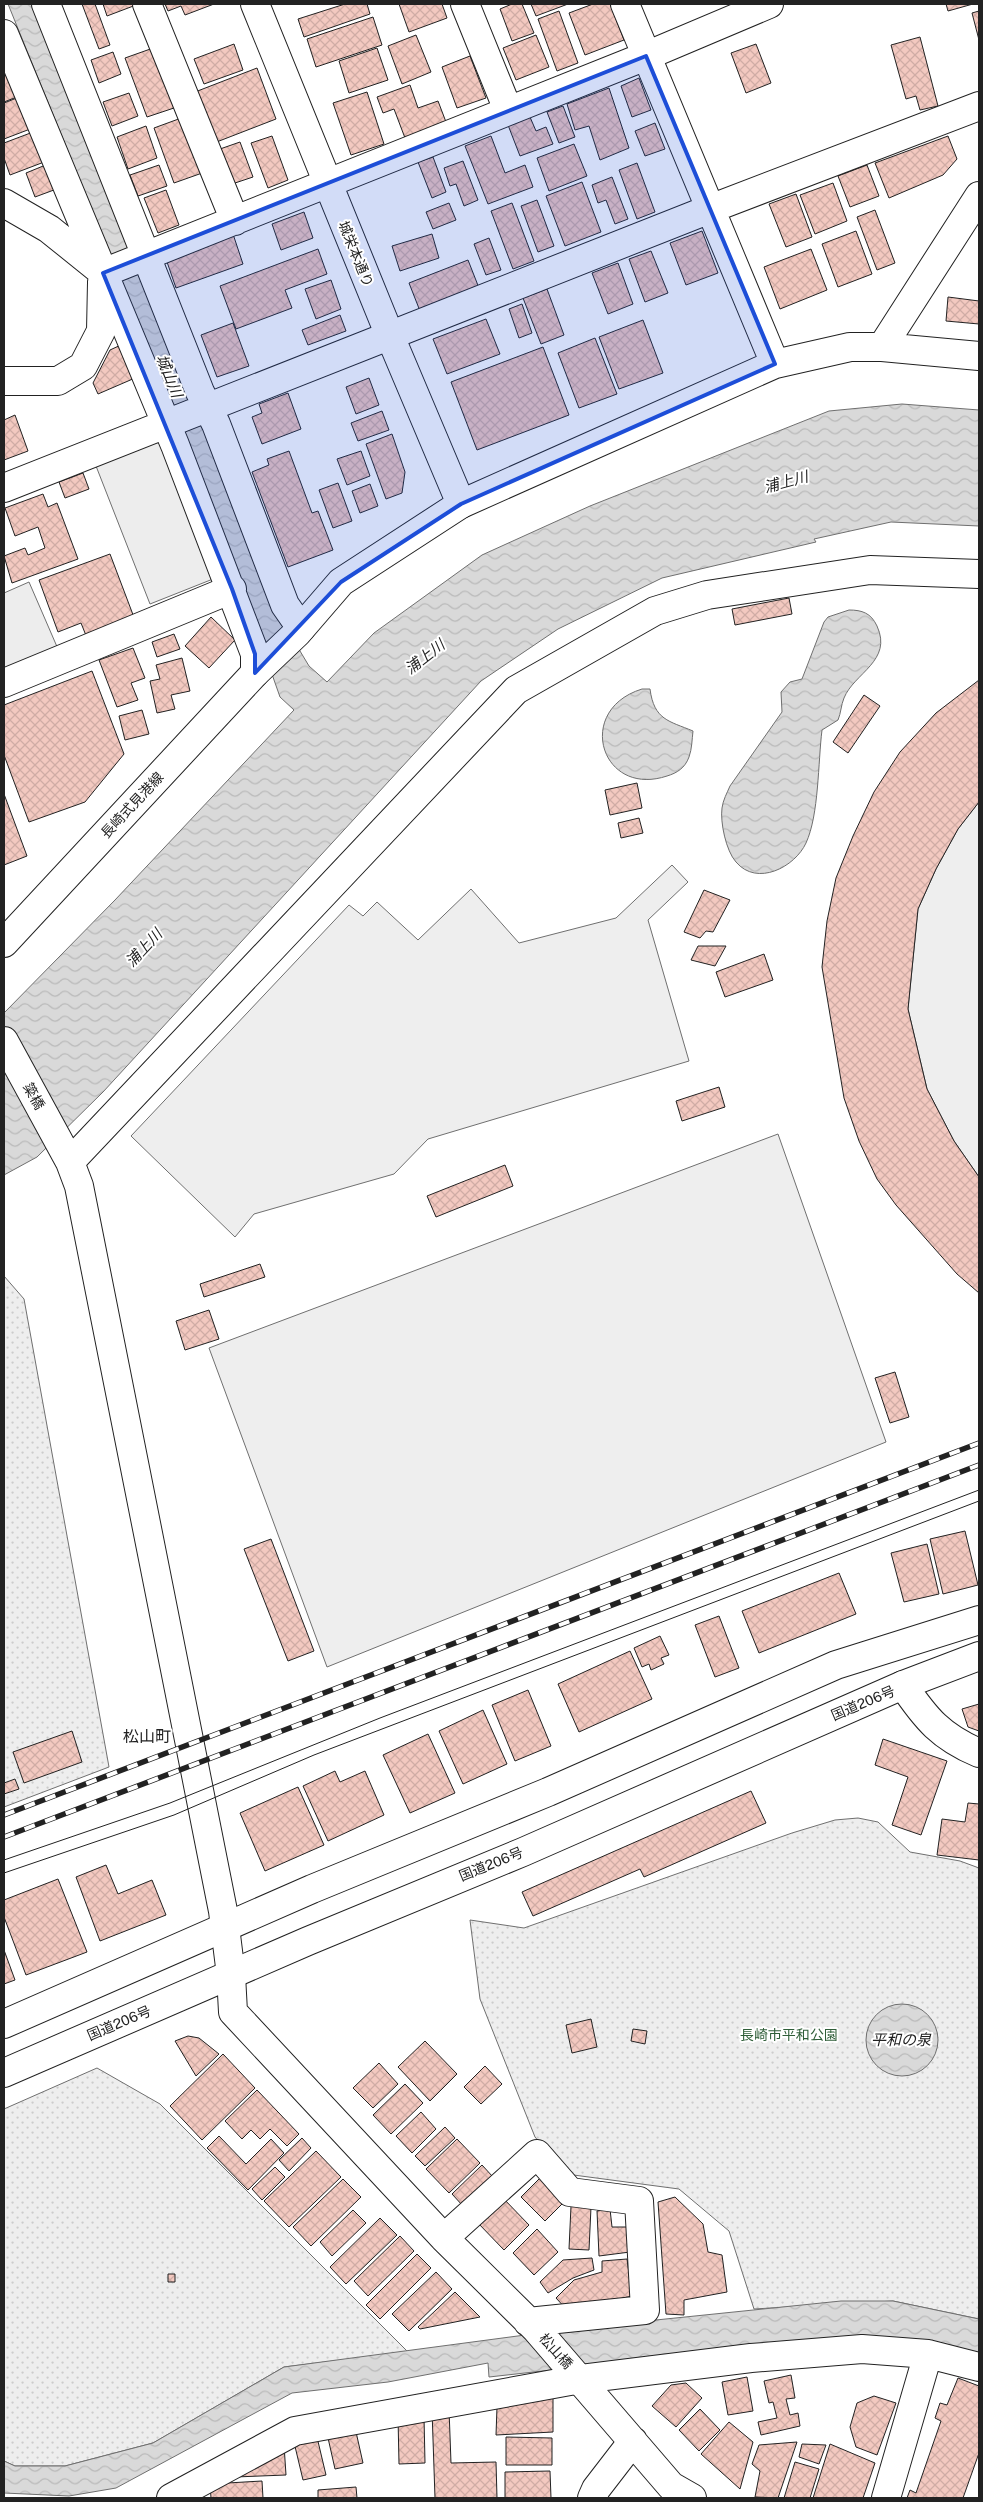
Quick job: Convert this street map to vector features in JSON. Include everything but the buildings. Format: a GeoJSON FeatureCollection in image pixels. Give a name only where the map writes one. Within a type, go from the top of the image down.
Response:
{"type":"FeatureCollection","features":[{"type":"Feature","properties":{"kind":"main road"},"geometry":{"type":"LineString","coordinates":[[46,4],[285,605],[299,630],[341,582],[461,504],[775,364],[850,347],[882,347],[979,356]]}},
{"type":"Feature","properties":{"kind":"main road"},"geometry":{"type":"LineString","coordinates":[[147,4],[235,221]]}},
{"type":"Feature","properties":{"kind":"main road","name":"城栄本通り"},"geometry":{"type":"LineString","coordinates":[[255,4],[326,182],[461,504]]}},
{"type":"Feature","properties":{"kind":"main road"},"geometry":{"type":"LineString","coordinates":[[465,4],[508,110]]}},
{"type":"Feature","properties":{"kind":"main road"},"geometry":{"type":"LineString","coordinates":[[625,4],[775,364]]}},
{"type":"Feature","properties":{"kind":"main road"},"geometry":{"type":"LineString","coordinates":[[103,273],[147,257],[326,182],[646,56],[758,6]]}},
{"type":"Feature","properties":{"kind":"main road"},"geometry":{"type":"LineString","coordinates":[[4,34],[166,424],[232,589],[255,654],[259,671]]}},
{"type":"Feature","properties":{"kind":"main road"},"geometry":{"type":"LineString","coordinates":[[4,488],[710,209],[979,106]]}},
{"type":"Feature","properties":{"kind":"main road"},"geometry":{"type":"LineString","coordinates":[[882,347],[979,196]]}},
{"type":"Feature","properties":{"kind":"main road"},"geometry":{"type":"LineString","coordinates":[[4,203],[49,229],[103,273]]}},
{"type":"Feature","properties":{"kind":"main road"},"geometry":{"type":"LineString","coordinates":[[4,381],[58,381],[83,366],[101,331],[103,273]]}},
{"type":"Feature","properties":{"kind":"main road"},"geometry":{"type":"LineString","coordinates":[[67,1156],[516,690],[655,611],[707,595],[870,570],[979,574]]}},
{"type":"Feature","properties":{"kind":"main road"},"geometry":{"type":"LineString","coordinates":[[4,683],[232,589]]}},
{"type":"Feature","properties":{"kind":"main road","name":"長崎式見港線"},"geometry":{"type":"LineString","coordinates":[[4,943],[299,630]]}},
{"type":"Feature","properties":{"kind":"main road","name":"簗橋"},"geometry":{"type":"LineString","coordinates":[[4,1042],[67,1156],[79,1186],[226,1928]]}},
{"type":"Feature","properties":{"kind":"main road"},"geometry":{"type":"LineString","coordinates":[[4,2024],[312,1889],[548,1792],[836,1664],[979,1620]]}},
{"type":"Feature","properties":{"kind":"main road","name":"国道206号"},"geometry":{"type":"LineString","coordinates":[[4,2073],[522,1852],[904,1685],[979,1656]]}},
{"type":"Feature","properties":{"kind":"main road"},"geometry":{"type":"LineString","coordinates":[[904,1685],[926,1718],[957,1744],[979,1753]]}},
{"type":"Feature","properties":{"kind":"main road","name":"松山橋"},"geometry":{"type":"LineString","coordinates":[[226,1928],[233,2012],[444,2238],[532,2325],[671,2486],[692,2498]]}},
{"type":"Feature","properties":{"kind":"main road"},"geometry":{"type":"LineString","coordinates":[[444,2238],[537,2154],[570,2192],[639,2201],[645,2310],[532,2325]]}},
{"type":"Feature","properties":{"kind":"main road"},"geometry":{"type":"LineString","coordinates":[[171,2498],[295,2431],[578,2376],[751,2358],[862,2349],[928,2354],[979,2368]]}},
{"type":"Feature","properties":{"kind":"main road"},"geometry":{"type":"LineString","coordinates":[[886,2498],[928,2354]]}},
{"type":"Feature","properties":{"kind":"main road"},"geometry":{"type":"LineString","coordinates":[[592,2498],[596,2489],[633,2441]]}},
{"type":"Feature","properties":{"kind":"highlighted area"},"geometry":{"type":"Polygon","coordinates":[[[646,56],[775,364],[461,504],[341,582],[255,673],[255,654],[232,589],[103,273],[646,56]]]}},
{"type":"Feature","properties":{"kind":"green space"},"geometry":{"type":"Polygon","coordinates":[[[979,802],[979,1177],[954,1141],[927,1089],[908,1009],[918,909],[936,869],[958,829],[979,802]]]}},
{"type":"Feature","properties":{"kind":"green space"},"geometry":{"type":"Polygon","coordinates":[[[672,865],[688,882],[648,920],[689,1061],[428,1139],[394,1174],[254,1214],[235,1237],[131,1136],[349,905],[363,916],[377,902],[418,940],[471,889],[519,943],[616,918],[672,865]]]}},
{"type":"Feature","properties":{"kind":"green space"},"geometry":{"type":"Polygon","coordinates":[[[778,1134],[886,1442],[327,1667],[209,1348],[778,1134]]]}},
{"type":"Feature","properties":{"kind":"green space"},"geometry":{"type":"Polygon","coordinates":[[[4,1276],[24,1299],[109,1767],[4,1807],[4,1276]]]}},
{"type":"Feature","properties":{"kind":"green space","name":"長崎市平和公園"},"geometry":{"type":"Polygon","coordinates":[[[858,1818],[878,1822],[910,1852],[960,1861],[979,1868],[979,2319],[893,2301],[754,2309],[729,2231],[679,2189],[566,2174],[535,2137],[480,1999],[470,1920],[524,1928],[792,1833],[835,1820],[858,1818]]]}},
{"type":"Feature","properties":{"kind":"green space"},"geometry":{"type":"Polygon","coordinates":[[[97,2068],[160,2104],[408,2352],[284,2367],[153,2443],[65,2466],[15,2466],[4,2461],[4,2109],[97,2068]]]}},
{"type":"Feature","properties":{"kind":"shaded area"},"geometry":{"type":"Polygon","coordinates":[[[159,440],[213,579],[150,604],[96,466],[159,440]]]}},
{"type":"Feature","properties":{"kind":"shaded area"},"geometry":{"type":"Polygon","coordinates":[[[29,582],[58,649],[4,672],[4,593],[29,582]]]}},
{"type":"Feature","properties":{"kind":"water"},"geometry":{"type":"Polygon","coordinates":[[[8,4],[35,4],[276,611],[309,666],[327,682],[374,633],[482,555],[590,506],[829,411],[902,404],[979,410],[979,526],[891,522],[814,539],[816,542],[662,578],[558,629],[481,681],[103,1092],[37,1157],[4,1175],[4,1013],[115,900],[294,710],[280,697],[249,609],[183,436],[8,4]]]}},
{"type":"Feature","properties":{"kind":"water"},"geometry":{"type":"Polygon","coordinates":[[[849,610],[862,612],[872,618],[881,638],[880,648],[870,666],[849,689],[843,701],[838,720],[822,730],[816,803],[810,831],[801,852],[785,866],[775,871],[754,873],[736,862],[729,851],[723,828],[722,814],[725,797],[730,786],[782,712],[781,692],[790,682],[802,679],[824,622],[828,617],[849,610]]]}},
{"type":"Feature","properties":{"kind":"water"},"geometry":{"type":"Polygon","coordinates":[[[642,689],[650,689],[655,707],[664,718],[693,731],[691,751],[687,761],[680,770],[667,776],[644,779],[626,775],[612,764],[604,749],[603,732],[608,715],[621,700],[642,689]]]}},
{"type":"Feature","properties":{"kind":"water","name":"平和の泉"},"geometry":{"type":"Polygon","coordinates":[[[902,2004],[922,2010],[932,2020],[938,2040],[932,2060],[922,2070],[902,2076],[882,2070],[872,2060],[866,2040],[872,2020],[882,2010],[902,2004]]]}},
{"type":"Feature","properties":{"kind":"water"},"geometry":{"type":"Polygon","coordinates":[[[841,2301],[893,2301],[979,2319],[979,2354],[918,2341],[856,2336],[489,2377],[488,2363],[388,2382],[292,2393],[116,2488],[69,2496],[4,2493],[4,2461],[15,2466],[65,2466],[153,2443],[284,2367],[578,2328],[841,2301]]]}},
{"type":"Feature","properties":{"kind":"tram line"},"geometry":{"type":"LineString","coordinates":[[4,1860],[170,1803],[380,1718],[979,1490]]}},
{"type":"Feature","properties":{"kind":"tram line"},"geometry":{"type":"LineString","coordinates":[[4,1873],[174,1815],[314,1755],[979,1501]]}},
{"type":"Feature","properties":{"kind":"railway"},"geometry":{"type":"LineString","coordinates":[[4,1815],[979,1443]]}},
{"type":"Feature","properties":{"kind":"railway"},"geometry":{"type":"LineString","coordinates":[[4,1837],[979,1465]]}},
{"type":"Feature","properties":{"kind":"district","name":"松山町"},"geometry":{"type":"Point","coordinates":[147,1736]}},
{"type":"Feature","properties":{"kind":"water label","name":"城山川"},"geometry":{"type":"Point","coordinates":[169,376]}},
{"type":"Feature","properties":{"kind":"water label","name":"浦上川"},"geometry":{"type":"Point","coordinates":[786,482]}},
{"type":"Feature","properties":{"kind":"water label","name":"浦上川"},"geometry":{"type":"Point","coordinates":[425,657]}},
{"type":"Feature","properties":{"kind":"water label","name":"浦上川"},"geometry":{"type":"Point","coordinates":[144,948]}}]}
